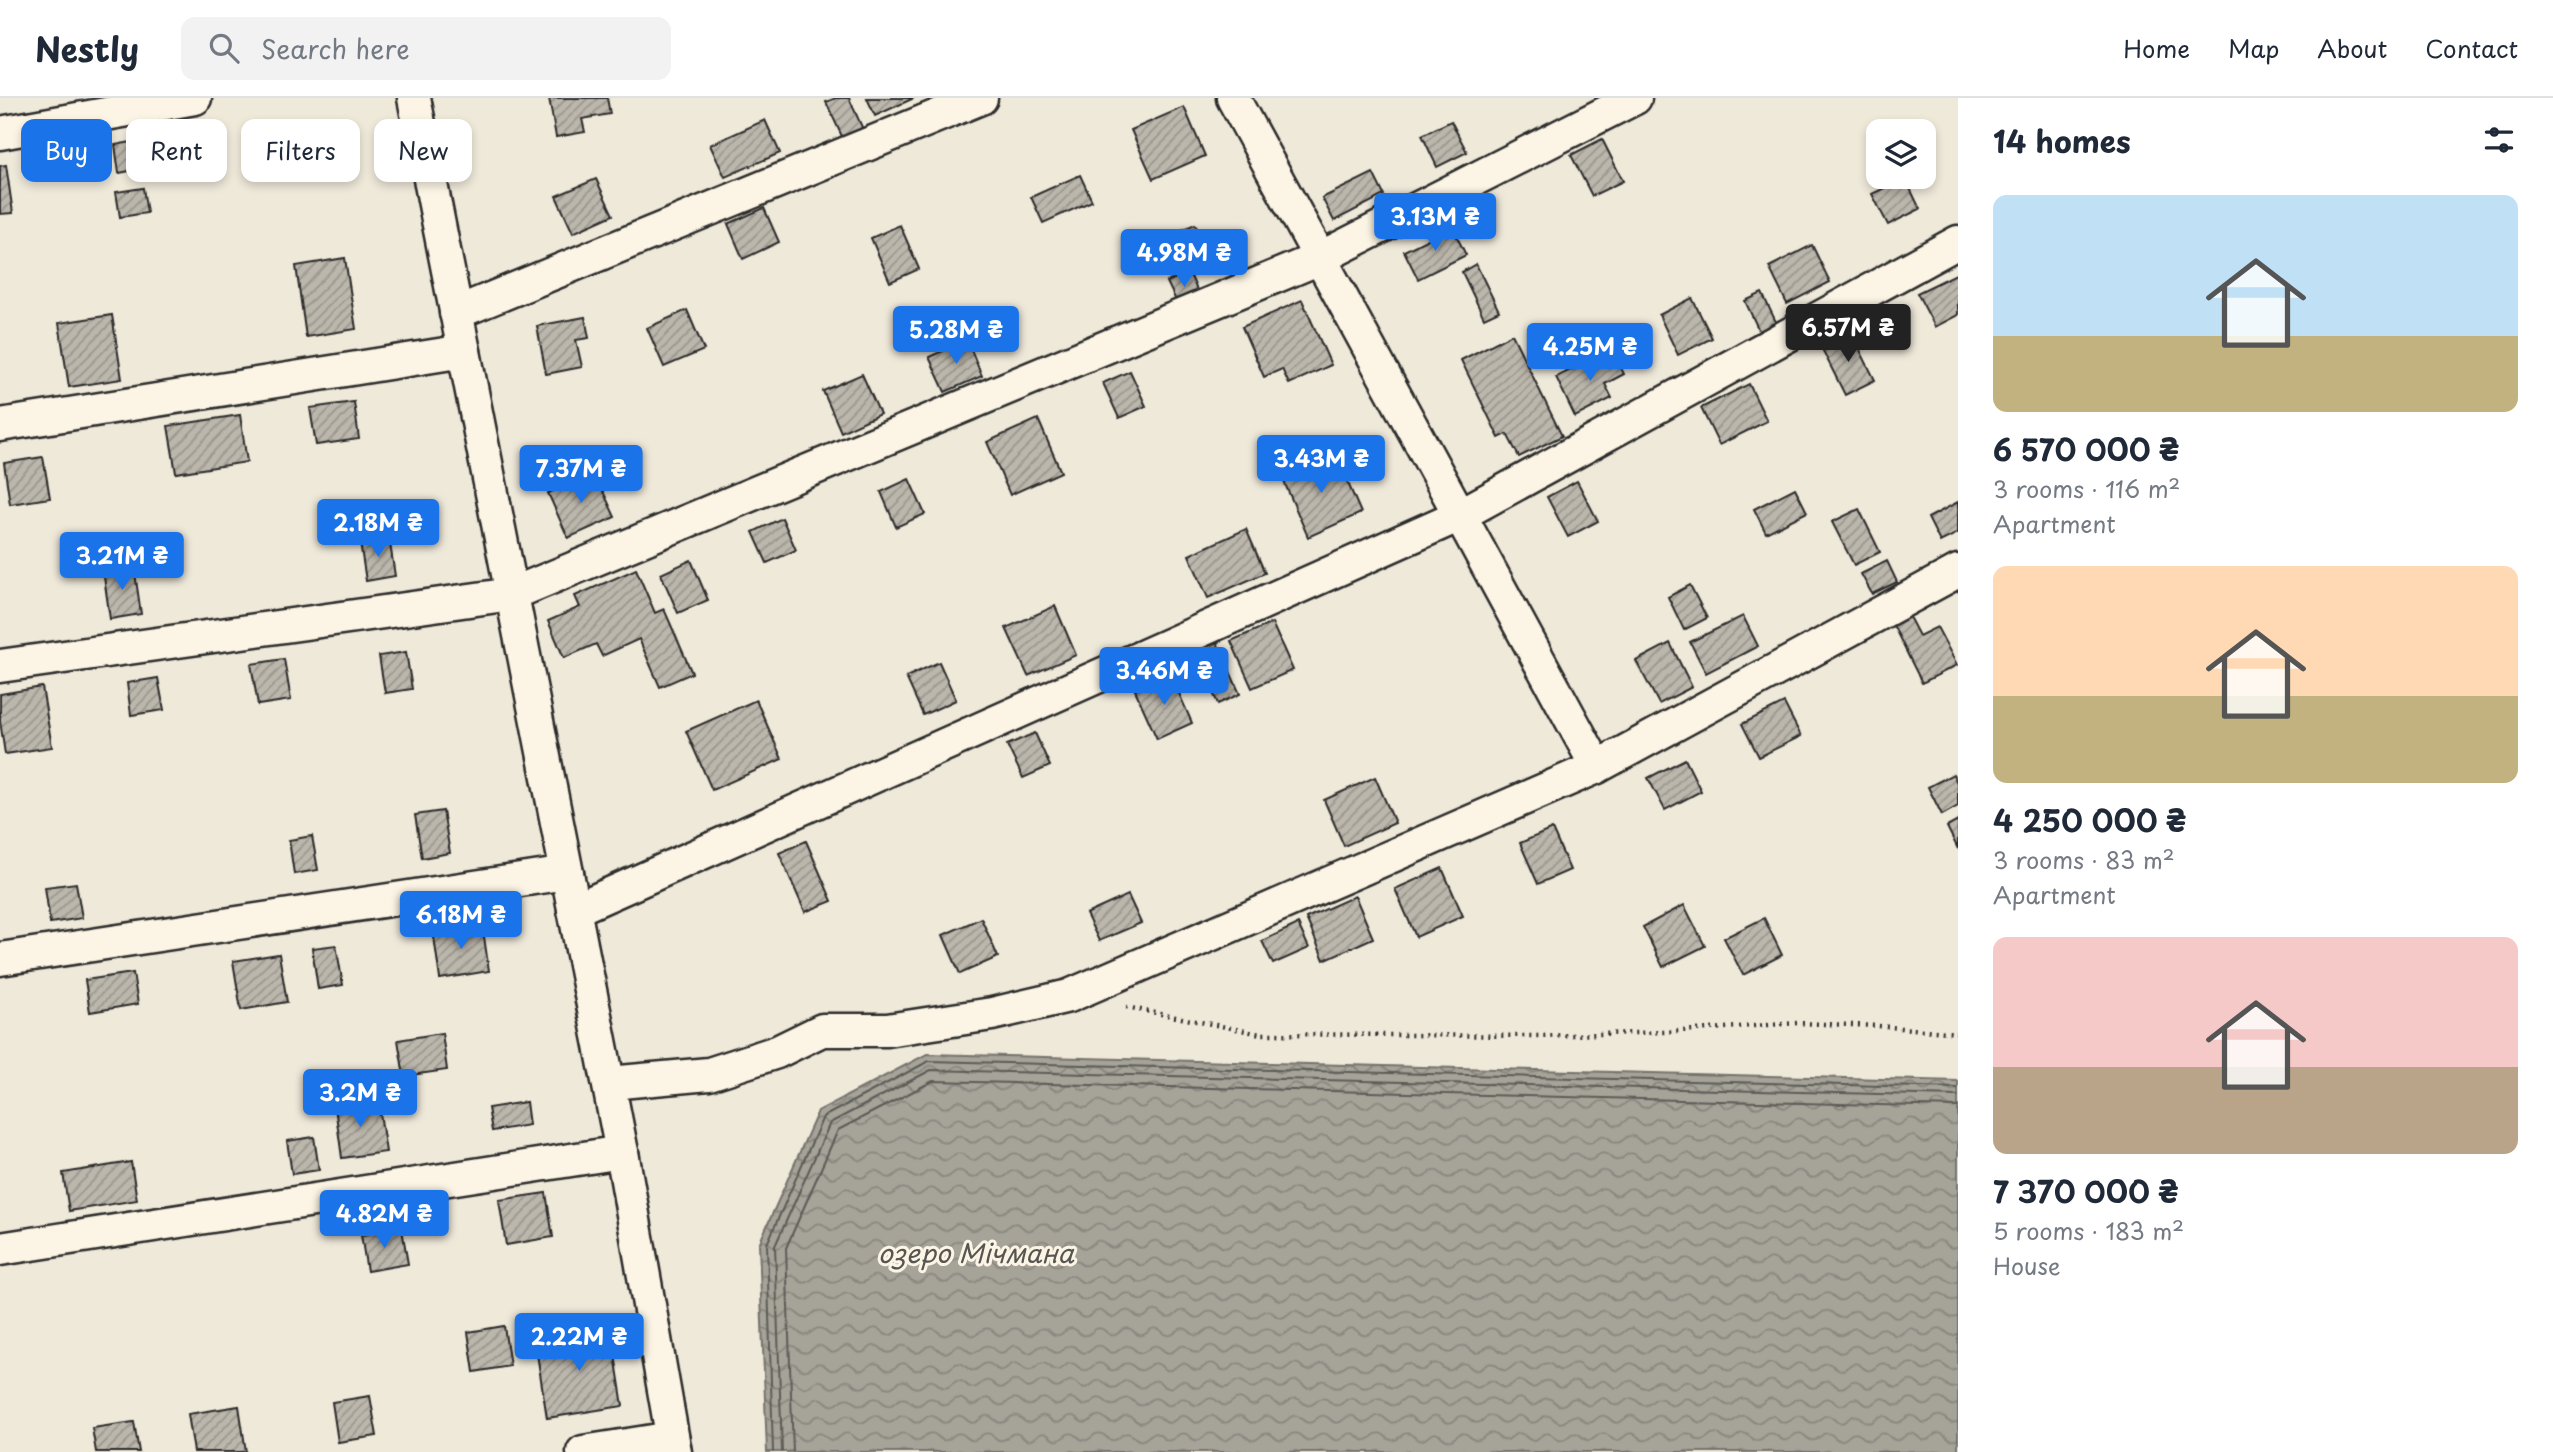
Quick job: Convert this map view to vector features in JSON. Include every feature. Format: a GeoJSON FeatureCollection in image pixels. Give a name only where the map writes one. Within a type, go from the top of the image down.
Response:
{"type":"FeatureCollection","features":[{"type":"Feature","properties":{"kind":"street"},"geometry":{"type":"LineString","coordinates":[[0,133],[195,98]]}},
{"type":"Feature","properties":{"kind":"street"},"geometry":{"type":"LineString","coordinates":[[414,98],[609,1083],[674,1445],[583,1452]]}},
{"type":"Feature","properties":{"kind":"street"},"geometry":{"type":"LineString","coordinates":[[456,313],[981,98]]}},
{"type":"Feature","properties":{"kind":"street"},"geometry":{"type":"LineString","coordinates":[[1233,98],[1597,767]]}},
{"type":"Feature","properties":{"kind":"street"},"geometry":{"type":"LineString","coordinates":[[0,666],[512,594],[1320,258],[1636,98]]}},
{"type":"Feature","properties":{"kind":"street"},"geometry":{"type":"LineString","coordinates":[[574,910],[1460,515],[1958,242]]}},
{"type":"Feature","properties":{"kind":"street"},"geometry":{"type":"LineString","coordinates":[[0,425],[464,351]]}},
{"type":"Feature","properties":{"kind":"street"},"geometry":{"type":"LineString","coordinates":[[609,1083],[709,1074],[777,1052],[822,1030],[887,1030],[992,1014],[1069,996],[1597,767],[1958,571]]}},
{"type":"Feature","properties":{"kind":"street"},"geometry":{"type":"LineString","coordinates":[[0,959],[567,873]]}},
{"type":"Feature","properties":{"kind":"street"},"geometry":{"type":"LineString","coordinates":[[0,1249],[622,1152]]}},
{"type":"Feature","properties":{"kind":"path"},"geometry":{"type":"LineString","coordinates":[[1122,1007],[1261,1034],[1539,1036],[1798,1023],[1958,1033]]}},
{"type":"Feature","properties":{"kind":"water","name":"озеро Мічмана"},"geometry":{"type":"Polygon","coordinates":[[[927,1054],[1958,1081],[1958,1452],[767,1452],[759,1244],[818,1111],[927,1054]]]}},
{"type":"Feature","properties":{"kind":"building"},"geometry":{"type":"Polygon","coordinates":[[[549,98],[607,98],[610,114],[582,119],[585,132],[556,137],[549,98]]]}},
{"type":"Feature","properties":{"kind":"building"},"geometry":{"type":"Polygon","coordinates":[[[836,98],[849,98],[865,134],[845,143],[826,102],[836,98]]]}},
{"type":"Feature","properties":{"kind":"building"},"geometry":{"type":"Polygon","coordinates":[[[867,98],[914,98],[875,116],[867,98]]]}},
{"type":"Feature","properties":{"kind":"building"},"geometry":{"type":"Polygon","coordinates":[[[1184,107],[1205,156],[1153,179],[1131,130],[1184,107]]]}},
{"type":"Feature","properties":{"kind":"building"},"geometry":{"type":"Polygon","coordinates":[[[765,120],[780,153],[725,177],[710,145],[765,120]]]}},
{"type":"Feature","properties":{"kind":"building"},"geometry":{"type":"Polygon","coordinates":[[[1451,121],[1467,152],[1437,167],[1422,135],[1451,121]]]}},
{"type":"Feature","properties":{"kind":"building"},"geometry":{"type":"Polygon","coordinates":[[[1602,139],[1623,181],[1592,196],[1571,155],[1602,139]]]}},
{"type":"Feature","properties":{"kind":"building"},"geometry":{"type":"Polygon","coordinates":[[[126,143],[126,172],[119,173],[115,145],[126,143]]]}},
{"type":"Feature","properties":{"kind":"building"},"geometry":{"type":"Polygon","coordinates":[[[6,165],[13,213],[0,214],[0,166],[6,165]]]}},
{"type":"Feature","properties":{"kind":"building"},"geometry":{"type":"Polygon","coordinates":[[[1373,173],[1384,195],[1334,221],[1322,198],[1373,173]]]}},
{"type":"Feature","properties":{"kind":"building"},"geometry":{"type":"Polygon","coordinates":[[[1080,175],[1092,201],[1043,223],[1031,197],[1080,175]]]}},
{"type":"Feature","properties":{"kind":"building"},"geometry":{"type":"Polygon","coordinates":[[[596,179],[613,215],[573,233],[556,196],[596,179]]]}},
{"type":"Feature","properties":{"kind":"building"},"geometry":{"type":"Polygon","coordinates":[[[143,188],[147,213],[120,217],[116,192],[143,188]]]}},
{"type":"Feature","properties":{"kind":"building"},"geometry":{"type":"Polygon","coordinates":[[[1882,189],[1910,189],[1920,209],[1888,225],[1872,194],[1882,189]]]}},
{"type":"Feature","properties":{"kind":"building"},"geometry":{"type":"Polygon","coordinates":[[[764,208],[779,242],[743,259],[728,224],[764,208]]]}},
{"type":"Feature","properties":{"kind":"building"},"geometry":{"type":"Polygon","coordinates":[[[1195,224],[1210,256],[1186,267],[1172,234],[1195,224]]]}},
{"type":"Feature","properties":{"kind":"building"},"geometry":{"type":"Polygon","coordinates":[[[900,225],[919,269],[890,282],[871,238],[900,225]]]}},
{"type":"Feature","properties":{"kind":"building"},"geometry":{"type":"Polygon","coordinates":[[[1452,227],[1466,255],[1418,279],[1404,251],[1452,227]]]}},
{"type":"Feature","properties":{"kind":"building"},"geometry":{"type":"Polygon","coordinates":[[[1812,245],[1830,282],[1787,304],[1769,267],[1812,245]]]}},
{"type":"Feature","properties":{"kind":"building"},"geometry":{"type":"Polygon","coordinates":[[[345,258],[356,329],[306,337],[296,266],[345,258]]]}},
{"type":"Feature","properties":{"kind":"building"},"geometry":{"type":"Polygon","coordinates":[[[1476,264],[1499,311],[1484,318],[1462,272],[1476,264]]]}},
{"type":"Feature","properties":{"kind":"building"},"geometry":{"type":"Polygon","coordinates":[[[1189,272],[1200,297],[1179,307],[1167,282],[1189,272]]]}},
{"type":"Feature","properties":{"kind":"building"},"geometry":{"type":"Polygon","coordinates":[[[1958,273],[1958,315],[1935,327],[1917,293],[1958,273]]]}},
{"type":"Feature","properties":{"kind":"building"},"geometry":{"type":"Polygon","coordinates":[[[1762,293],[1778,326],[1761,335],[1745,301],[1762,293]]]}},
{"type":"Feature","properties":{"kind":"building"},"geometry":{"type":"Polygon","coordinates":[[[1692,298],[1712,338],[1678,355],[1659,315],[1692,298]]]}},
{"type":"Feature","properties":{"kind":"building"},"geometry":{"type":"Polygon","coordinates":[[[1302,300],[1331,365],[1289,384],[1282,369],[1264,377],[1242,327],[1302,300]]]}},
{"type":"Feature","properties":{"kind":"building"},"geometry":{"type":"Polygon","coordinates":[[[687,310],[704,350],[664,367],[647,328],[687,310]]]}},
{"type":"Feature","properties":{"kind":"building"},"geometry":{"type":"Polygon","coordinates":[[[112,315],[122,379],[69,387],[59,323],[112,315]]]}},
{"type":"Feature","properties":{"kind":"building"},"geometry":{"type":"Polygon","coordinates":[[[585,317],[589,338],[576,340],[582,367],[546,374],[537,326],[585,317]]]}},
{"type":"Feature","properties":{"kind":"building"},"geometry":{"type":"Polygon","coordinates":[[[1512,334],[1562,436],[1519,457],[1507,434],[1499,438],[1461,360],[1512,334]]]}},
{"type":"Feature","properties":{"kind":"building"},"geometry":{"type":"Polygon","coordinates":[[[1852,334],[1875,380],[1845,395],[1822,349],[1852,334]]]}},
{"type":"Feature","properties":{"kind":"building"},"geometry":{"type":"Polygon","coordinates":[[[967,340],[982,376],[945,392],[929,357],[967,340]]]}},
{"type":"Feature","properties":{"kind":"building"},"geometry":{"type":"Polygon","coordinates":[[[1612,350],[1624,374],[1605,384],[1612,398],[1575,417],[1556,377],[1612,350]]]}},
{"type":"Feature","properties":{"kind":"building"},"geometry":{"type":"Polygon","coordinates":[[[1130,371],[1146,406],[1119,418],[1103,383],[1130,371]]]}},
{"type":"Feature","properties":{"kind":"building"},"geometry":{"type":"Polygon","coordinates":[[[862,374],[880,414],[841,432],[823,391],[862,374]]]}},
{"type":"Feature","properties":{"kind":"building"},"geometry":{"type":"Polygon","coordinates":[[[1749,384],[1767,421],[1719,445],[1701,408],[1749,384]]]}},
{"type":"Feature","properties":{"kind":"building"},"geometry":{"type":"Polygon","coordinates":[[[354,402],[359,439],[316,445],[310,408],[354,402]]]}},
{"type":"Feature","properties":{"kind":"building"},"geometry":{"type":"Polygon","coordinates":[[[240,415],[247,462],[176,473],[168,426],[240,415]]]}},
{"type":"Feature","properties":{"kind":"building"},"geometry":{"type":"Polygon","coordinates":[[[1038,419],[1061,472],[1010,495],[987,442],[1038,419]]]}},
{"type":"Feature","properties":{"kind":"building"},"geometry":{"type":"Polygon","coordinates":[[[1335,453],[1361,513],[1308,537],[1282,477],[1335,453]]]}},
{"type":"Feature","properties":{"kind":"building"},"geometry":{"type":"Polygon","coordinates":[[[43,457],[50,498],[10,504],[4,463],[43,457]]]}},
{"type":"Feature","properties":{"kind":"building"},"geometry":{"type":"Polygon","coordinates":[[[594,472],[615,517],[568,538],[548,493],[594,472]]]}},
{"type":"Feature","properties":{"kind":"building"},"geometry":{"type":"Polygon","coordinates":[[[909,479],[925,514],[896,527],[881,492],[909,479]]]}},
{"type":"Feature","properties":{"kind":"building"},"geometry":{"type":"Polygon","coordinates":[[[1577,481],[1598,521],[1568,537],[1547,497],[1577,481]]]}},
{"type":"Feature","properties":{"kind":"building"},"geometry":{"type":"Polygon","coordinates":[[[1795,488],[1807,512],[1766,533],[1754,509],[1795,488]]]}},
{"type":"Feature","properties":{"kind":"building"},"geometry":{"type":"Polygon","coordinates":[[[1958,502],[1958,533],[1940,542],[1928,518],[1958,502]]]}},
{"type":"Feature","properties":{"kind":"building"},"geometry":{"type":"Polygon","coordinates":[[[1859,509],[1880,552],[1854,565],[1832,522],[1859,509]]]}},
{"type":"Feature","properties":{"kind":"building"},"geometry":{"type":"Polygon","coordinates":[[[782,518],[796,550],[767,563],[753,532],[782,518]]]}},
{"type":"Feature","properties":{"kind":"building"},"geometry":{"type":"Polygon","coordinates":[[[1246,529],[1265,573],[1208,598],[1189,555],[1246,529]]]}},
{"type":"Feature","properties":{"kind":"building"},"geometry":{"type":"Polygon","coordinates":[[[389,537],[395,576],[366,581],[360,542],[389,537]]]}},
{"type":"Feature","properties":{"kind":"building"},"geometry":{"type":"Polygon","coordinates":[[[691,560],[708,600],[678,613],[661,574],[691,560]]]}},
{"type":"Feature","properties":{"kind":"building"},"geometry":{"type":"Polygon","coordinates":[[[1887,561],[1897,582],[1872,594],[1861,574],[1887,561]]]}},
{"type":"Feature","properties":{"kind":"building"},"geometry":{"type":"Polygon","coordinates":[[[134,566],[141,614],[110,619],[103,570],[134,566]]]}},
{"type":"Feature","properties":{"kind":"building"},"geometry":{"type":"Polygon","coordinates":[[[636,569],[655,613],[664,609],[692,673],[660,687],[639,639],[602,656],[596,644],[564,658],[548,621],[580,607],[575,596],[636,569]]]}},
{"type":"Feature","properties":{"kind":"building"},"geometry":{"type":"Polygon","coordinates":[[[1690,585],[1707,618],[1684,630],[1668,597],[1690,585]]]}},
{"type":"Feature","properties":{"kind":"building"},"geometry":{"type":"Polygon","coordinates":[[[1055,606],[1076,655],[1028,676],[1006,628],[1055,606]]]}},
{"type":"Feature","properties":{"kind":"building"},"geometry":{"type":"Polygon","coordinates":[[[1906,611],[1919,636],[1937,627],[1957,665],[1922,683],[1890,619],[1906,611]]]}},
{"type":"Feature","properties":{"kind":"building"},"geometry":{"type":"Polygon","coordinates":[[[1743,616],[1758,646],[1706,673],[1690,642],[1743,616]]]}},
{"type":"Feature","properties":{"kind":"building"},"geometry":{"type":"Polygon","coordinates":[[[1272,623],[1293,670],[1252,688],[1231,641],[1272,623]]]}},
{"type":"Feature","properties":{"kind":"building"},"geometry":{"type":"Polygon","coordinates":[[[1215,638],[1240,694],[1218,704],[1193,648],[1215,638]]]}},
{"type":"Feature","properties":{"kind":"building"},"geometry":{"type":"Polygon","coordinates":[[[1670,643],[1692,687],[1659,704],[1636,661],[1670,643]]]}},
{"type":"Feature","properties":{"kind":"building"},"geometry":{"type":"Polygon","coordinates":[[[406,652],[412,689],[385,693],[379,656],[406,652]]]}},
{"type":"Feature","properties":{"kind":"building"},"geometry":{"type":"Polygon","coordinates":[[[284,659],[291,700],[258,705],[251,664],[284,659]]]}},
{"type":"Feature","properties":{"kind":"building"},"geometry":{"type":"Polygon","coordinates":[[[939,662],[956,700],[923,715],[906,677],[939,662]]]}},
{"type":"Feature","properties":{"kind":"building"},"geometry":{"type":"Polygon","coordinates":[[[1171,675],[1192,723],[1157,739],[1135,690],[1171,675]]]}},
{"type":"Feature","properties":{"kind":"building"},"geometry":{"type":"Polygon","coordinates":[[[158,678],[164,710],[131,715],[127,683],[158,678]]]}},
{"type":"Feature","properties":{"kind":"building"},"geometry":{"type":"Polygon","coordinates":[[[42,687],[52,747],[5,754],[0,721],[0,694],[42,687]]]}},
{"type":"Feature","properties":{"kind":"building"},"geometry":{"type":"Polygon","coordinates":[[[756,700],[782,759],[712,790],[686,731],[756,700]]]}},
{"type":"Feature","properties":{"kind":"building"},"geometry":{"type":"Polygon","coordinates":[[[1784,703],[1801,736],[1759,757],[1742,724],[1784,703]]]}},
{"type":"Feature","properties":{"kind":"building"},"geometry":{"type":"Polygon","coordinates":[[[1035,733],[1050,766],[1023,778],[1007,745],[1035,733]]]}},
{"type":"Feature","properties":{"kind":"building"},"geometry":{"type":"Polygon","coordinates":[[[1685,759],[1701,791],[1665,810],[1648,778],[1685,759]]]}},
{"type":"Feature","properties":{"kind":"building"},"geometry":{"type":"Polygon","coordinates":[[[1953,774],[1958,785],[1958,806],[1942,815],[1928,787],[1953,774]]]}},
{"type":"Feature","properties":{"kind":"building"},"geometry":{"type":"Polygon","coordinates":[[[1375,777],[1395,823],[1344,846],[1324,800],[1375,777]]]}},
{"type":"Feature","properties":{"kind":"building"},"geometry":{"type":"Polygon","coordinates":[[[443,811],[450,853],[422,858],[415,815],[443,811]]]}},
{"type":"Feature","properties":{"kind":"building"},"geometry":{"type":"Polygon","coordinates":[[[1958,821],[1958,849],[1947,827],[1958,821]]]}},
{"type":"Feature","properties":{"kind":"building"},"geometry":{"type":"Polygon","coordinates":[[[1552,829],[1570,870],[1538,884],[1520,843],[1552,829]]]}},
{"type":"Feature","properties":{"kind":"building"},"geometry":{"type":"Polygon","coordinates":[[[312,836],[318,870],[294,874],[289,840],[312,836]]]}},
{"type":"Feature","properties":{"kind":"building"},"geometry":{"type":"Polygon","coordinates":[[[806,841],[832,901],[805,912],[779,853],[806,841]]]}},
{"type":"Feature","properties":{"kind":"building"},"geometry":{"type":"Polygon","coordinates":[[[1442,868],[1463,916],[1416,937],[1395,889],[1442,868]]]}},
{"type":"Feature","properties":{"kind":"building"},"geometry":{"type":"Polygon","coordinates":[[[76,883],[82,918],[50,923],[45,887],[76,883]]]}},
{"type":"Feature","properties":{"kind":"building"},"geometry":{"type":"Polygon","coordinates":[[[1128,895],[1141,923],[1099,941],[1086,914],[1128,895]]]}},
{"type":"Feature","properties":{"kind":"building"},"geometry":{"type":"Polygon","coordinates":[[[1355,896],[1373,938],[1324,960],[1306,918],[1355,896]]]}},
{"type":"Feature","properties":{"kind":"building"},"geometry":{"type":"Polygon","coordinates":[[[1684,905],[1705,946],[1663,967],[1643,927],[1684,905]]]}},
{"type":"Feature","properties":{"kind":"building"},"geometry":{"type":"Polygon","coordinates":[[[981,918],[998,957],[960,974],[943,935],[981,918]]]}},
{"type":"Feature","properties":{"kind":"building"},"geometry":{"type":"Polygon","coordinates":[[[1764,918],[1782,955],[1743,975],[1724,938],[1764,918]]]}},
{"type":"Feature","properties":{"kind":"building"},"geometry":{"type":"Polygon","coordinates":[[[482,923],[489,971],[440,979],[433,930],[482,923]]]}},
{"type":"Feature","properties":{"kind":"building"},"geometry":{"type":"Polygon","coordinates":[[[1298,924],[1309,948],[1273,964],[1262,941],[1298,924]]]}},
{"type":"Feature","properties":{"kind":"building"},"geometry":{"type":"Polygon","coordinates":[[[336,945],[343,985],[318,989],[312,948],[336,945]]]}},
{"type":"Feature","properties":{"kind":"building"},"geometry":{"type":"Polygon","coordinates":[[[279,954],[287,1002],[241,1010],[233,961],[279,954]]]}},
{"type":"Feature","properties":{"kind":"building"},"geometry":{"type":"Polygon","coordinates":[[[133,973],[138,1004],[90,1012],[85,980],[133,973]]]}},
{"type":"Feature","properties":{"kind":"building"},"geometry":{"type":"Polygon","coordinates":[[[442,1033],[447,1070],[404,1076],[398,1040],[442,1033]]]}},
{"type":"Feature","properties":{"kind":"building"},"geometry":{"type":"Polygon","coordinates":[[[378,1100],[386,1152],[342,1158],[335,1107],[378,1100]]]}},
{"type":"Feature","properties":{"kind":"building"},"geometry":{"type":"Polygon","coordinates":[[[526,1102],[529,1125],[492,1131],[488,1108],[526,1102]]]}},
{"type":"Feature","properties":{"kind":"building"},"geometry":{"type":"Polygon","coordinates":[[[314,1137],[319,1170],[292,1174],[287,1141],[314,1137]]]}},
{"type":"Feature","properties":{"kind":"building"},"geometry":{"type":"Polygon","coordinates":[[[131,1162],[137,1200],[69,1211],[63,1173],[131,1162]]]}},
{"type":"Feature","properties":{"kind":"building"},"geometry":{"type":"Polygon","coordinates":[[[546,1193],[553,1237],[506,1245],[499,1200],[546,1193]]]}},
{"type":"Feature","properties":{"kind":"building"},"geometry":{"type":"Polygon","coordinates":[[[402,1229],[408,1264],[367,1271],[361,1235],[402,1229]]]}},
{"type":"Feature","properties":{"kind":"building"},"geometry":{"type":"Polygon","coordinates":[[[504,1326],[510,1366],[474,1372],[468,1332],[504,1326]]]}},
{"type":"Feature","properties":{"kind":"building"},"geometry":{"type":"Polygon","coordinates":[[[611,1329],[623,1406],[547,1418],[535,1341],[611,1329]]]}},
{"type":"Feature","properties":{"kind":"building"},"geometry":{"type":"Polygon","coordinates":[[[370,1396],[377,1436],[338,1442],[332,1402],[370,1396]]]}},
{"type":"Feature","properties":{"kind":"building"},"geometry":{"type":"Polygon","coordinates":[[[239,1406],[246,1452],[194,1452],[188,1414],[239,1406]]]}},
{"type":"Feature","properties":{"kind":"building"},"geometry":{"type":"Polygon","coordinates":[[[134,1422],[139,1452],[96,1452],[92,1428],[134,1422]]]}}]}
